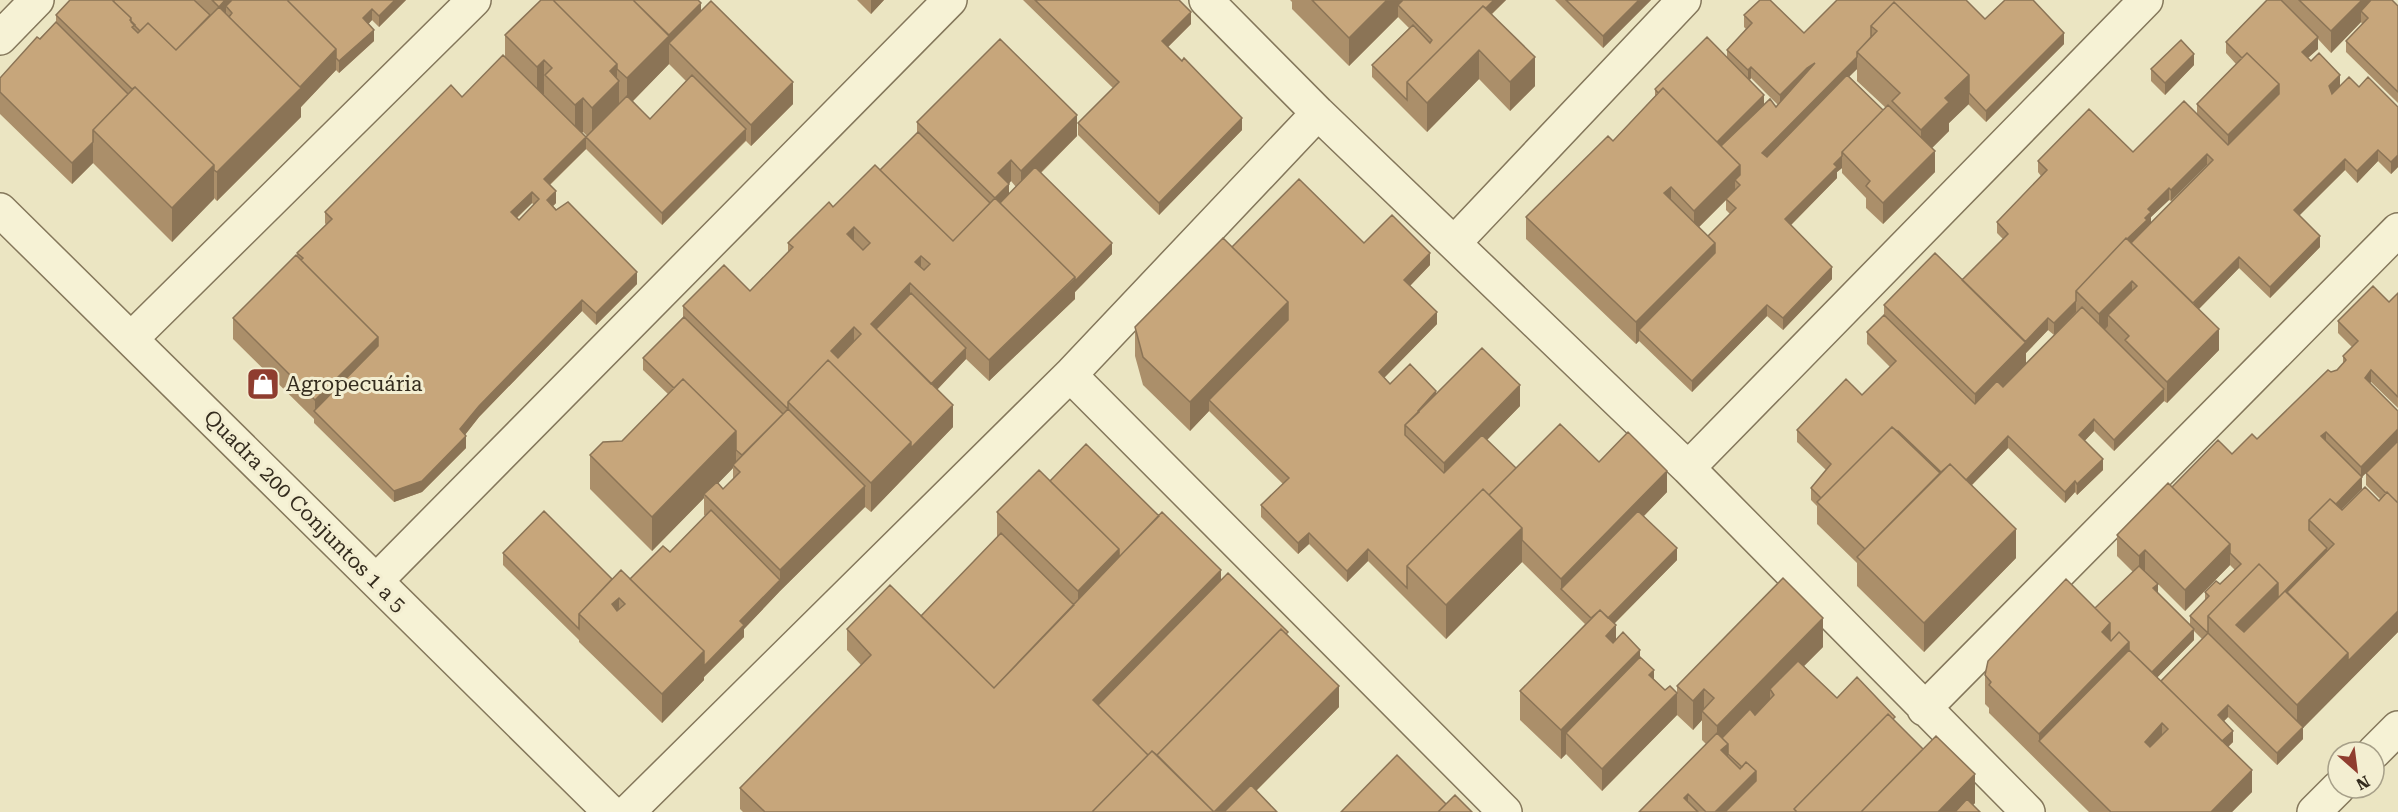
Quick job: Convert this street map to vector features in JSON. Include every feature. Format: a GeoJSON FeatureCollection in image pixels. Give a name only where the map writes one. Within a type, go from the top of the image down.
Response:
{"type":"FeatureCollection","features":[{"type":"Feature","properties":{"kind":"street"},"geometry":{"type":"LineString","coordinates":[[0,38],[37,0]]}},
{"type":"Feature","properties":{"kind":"street"},"geometry":{"type":"LineString","coordinates":[[131,339],[474,0]]}},
{"type":"Feature","properties":{"kind":"street"},"geometry":{"type":"LineString","coordinates":[[376,581],[950,0]]}},
{"type":"Feature","properties":{"kind":"street"},"geometry":{"type":"LineString","coordinates":[[1454,243],[1684,0]]}},
{"type":"Feature","properties":{"kind":"street"},"geometry":{"type":"LineString","coordinates":[[1688,468],[2144,1]]}},
{"type":"Feature","properties":{"kind":"street"},"geometry":{"type":"LineString","coordinates":[[1214,2],[1318,113],[1688,468],[2028,812]]}},
{"type":"Feature","properties":{"kind":"street"},"geometry":{"type":"LineString","coordinates":[[628,812],[1070,375],[1318,113]]}},
{"type":"Feature","properties":{"kind":"street","name":"Quadra 200 Conjuntos 1 a 5"},"geometry":{"type":"LineString","coordinates":[[0,210],[610,812]]}},
{"type":"Feature","properties":{"kind":"street"},"geometry":{"type":"LineString","coordinates":[[1924,709],[2398,230]]}},
{"type":"Feature","properties":{"kind":"street"},"geometry":{"type":"LineString","coordinates":[[1070,375],[1504,812]]}},
{"type":"Feature","properties":{"kind":"street"},"geometry":{"type":"LineString","coordinates":[[2314,812],[2326,800]]}},
{"type":"Feature","properties":{"kind":"building"},"geometry":{"type":"Polygon","coordinates":[[[70,0],[112,0],[131,18],[130,20],[135,25],[132,27],[138,33],[148,23],[176,50],[219,7],[301,88],[217,172],[214,170],[214,165],[135,87],[132,89],[56,15],[70,0]]]}},
{"type":"Feature","properties":{"kind":"building"},"geometry":{"type":"Polygon","coordinates":[[[114,0],[194,0],[210,15],[176,50],[148,23],[140,31],[114,0]]]}},
{"type":"Feature","properties":{"kind":"building"},"geometry":{"type":"Polygon","coordinates":[[[212,0],[225,0],[219,7],[212,0]]]}},
{"type":"Feature","properties":{"kind":"building"},"geometry":{"type":"Polygon","coordinates":[[[232,0],[287,0],[336,49],[300,87],[229,17],[232,13],[226,6],[232,0]]]}},
{"type":"Feature","properties":{"kind":"building"},"geometry":{"type":"Polygon","coordinates":[[[287,0],[395,0],[379,16],[372,9],[363,18],[374,30],[339,61],[336,58],[336,49],[287,0]]]}},
{"type":"Feature","properties":{"kind":"building"},"geometry":{"type":"Polygon","coordinates":[[[541,0],[553,0],[617,64],[610,71],[619,81],[592,108],[583,98],[575,105],[545,75],[552,68],[544,60],[537,67],[505,35],[541,0]]]}},
{"type":"Feature","properties":{"kind":"building"},"geometry":{"type":"Polygon","coordinates":[[[553,0],[633,0],[669,36],[627,78],[617,69],[617,64],[553,0]]]}},
{"type":"Feature","properties":{"kind":"building"},"geometry":{"type":"Polygon","coordinates":[[[633,0],[698,0],[701,3],[669,35],[633,0]]]}},
{"type":"Feature","properties":{"kind":"building"},"geometry":{"type":"Polygon","coordinates":[[[1035,0],[1179,0],[1191,12],[1162,41],[1182,61],[1184,58],[1242,118],[1159,203],[1078,123],[1119,82],[1035,0]]]}},
{"type":"Feature","properties":{"kind":"building"},"geometry":{"type":"Polygon","coordinates":[[[1312,0],[1387,0],[1349,38],[1312,0]]]}},
{"type":"Feature","properties":{"kind":"building"},"geometry":{"type":"Polygon","coordinates":[[[1403,0],[1494,0],[1486,8],[1483,6],[1407,82],[1407,100],[1372,65],[1413,25],[1430,43],[1432,40],[1398,5],[1403,0]]]}},
{"type":"Feature","properties":{"kind":"building"},"geometry":{"type":"Polygon","coordinates":[[[1566,0],[1639,0],[1603,36],[1566,0]]]}},
{"type":"Feature","properties":{"kind":"building"},"geometry":{"type":"Polygon","coordinates":[[[1760,0],[1770,0],[1804,33],[1837,0],[1966,0],[1985,19],[2005,0],[2033,0],[2064,33],[1986,111],[1969,93],[1969,75],[1894,2],[1871,26],[1871,37],[1857,52],[1857,57],[1762,153],[1767,157],[1847,75],[1883,110],[1842,152],[1842,156],[1834,164],[1837,167],[1785,219],[1832,267],[1783,318],[1767,305],[1692,381],[1639,330],[1715,253],[1715,243],[1708,236],[1736,208],[1726,199],[1740,185],[1735,180],[1740,175],[1740,165],[1721,146],[1770,99],[1776,107],[1815,63],[1780,95],[1751,67],[1748,70],[1727,50],[1752,23],[1744,15],[1760,0]]]}},
{"type":"Feature","properties":{"kind":"building"},"geometry":{"type":"Polygon","coordinates":[[[2267,0],[2281,0],[2318,37],[2302,52],[2311,61],[2319,53],[2340,75],[2329,86],[2332,94],[2349,77],[2359,87],[2368,77],[2398,107],[2398,155],[2391,162],[2378,150],[2357,171],[2345,159],[2294,210],[2320,236],[2270,287],[2239,257],[2193,303],[2131,243],[2213,160],[2207,154],[2148,209],[2151,212],[2145,218],[2147,220],[2126,238],[2076,291],[2076,301],[2054,323],[2048,318],[2025,342],[1962,280],[2008,234],[1997,222],[2047,170],[2038,161],[2089,109],[2133,152],[2184,101],[2228,145],[2279,94],[2279,84],[2247,53],[2242,58],[2226,42],[2267,0]]]}},
{"type":"Feature","properties":{"kind":"building"},"geometry":{"type":"Polygon","coordinates":[[[2299,0],[2362,0],[2331,31],[2299,0]]]}},
{"type":"Feature","properties":{"kind":"building"},"geometry":{"type":"Polygon","coordinates":[[[2371,0],[2392,0],[2398,6],[2398,92],[2346,41],[2368,18],[2361,11],[2371,0]]]}},
{"type":"Feature","properties":{"kind":"building"},"geometry":{"type":"Polygon","coordinates":[[[711,1],[793,82],[751,125],[669,43],[711,1]]]}},
{"type":"Feature","properties":{"kind":"building"},"geometry":{"type":"Polygon","coordinates":[[[1894,2],[1969,75],[1945,98],[1949,102],[1921,130],[1892,101],[1900,93],[1857,52],[1877,31],[1871,26],[1894,2]]]}},
{"type":"Feature","properties":{"kind":"building"},"geometry":{"type":"Polygon","coordinates":[[[1483,6],[1535,57],[1510,82],[1479,50],[1427,103],[1407,82],[1483,6]]]}},
{"type":"Feature","properties":{"kind":"building"},"geometry":{"type":"Polygon","coordinates":[[[56,22],[128,94],[93,130],[93,142],[72,163],[0,92],[0,78],[37,37],[40,39],[56,22]]]}},
{"type":"Feature","properties":{"kind":"building"},"geometry":{"type":"Polygon","coordinates":[[[1707,37],[1764,95],[1717,142],[1663,88],[1658,93],[1655,89],[1707,37]]]}},
{"type":"Feature","properties":{"kind":"building"},"geometry":{"type":"Polygon","coordinates":[[[1000,39],[1077,115],[1021,171],[1011,160],[998,173],[1009,184],[995,198],[917,122],[1000,39]]]}},
{"type":"Feature","properties":{"kind":"building"},"geometry":{"type":"Polygon","coordinates":[[[2181,40],[2194,54],[2165,83],[2151,69],[2181,40]]]}},
{"type":"Feature","properties":{"kind":"building"},"geometry":{"type":"Polygon","coordinates":[[[2247,53],[2279,84],[2228,135],[2197,104],[2247,53]]]}},
{"type":"Feature","properties":{"kind":"building"},"geometry":{"type":"Polygon","coordinates":[[[503,55],[586,137],[544,179],[556,191],[547,200],[556,210],[568,202],[637,272],[596,313],[582,300],[479,406],[460,429],[466,436],[422,481],[394,491],[314,411],[378,346],[378,337],[301,260],[303,258],[297,253],[332,219],[325,212],[451,85],[462,97],[503,55]],[[532,192],[511,212],[519,220],[539,199],[532,192]]]}},
{"type":"Feature","properties":{"kind":"building"},"geometry":{"type":"Polygon","coordinates":[[[692,75],[746,129],[662,213],[586,137],[627,96],[650,119],[692,75]]]}},
{"type":"Feature","properties":{"kind":"building"},"geometry":{"type":"Polygon","coordinates":[[[135,87],[214,165],[172,208],[93,130],[135,87]]]}},
{"type":"Feature","properties":{"kind":"building"},"geometry":{"type":"Polygon","coordinates":[[[1663,88],[1740,165],[1694,211],[1671,187],[1664,193],[1715,243],[1636,322],[1526,217],[1608,136],[1613,141],[1663,88]]]}},
{"type":"Feature","properties":{"kind":"building"},"geometry":{"type":"Polygon","coordinates":[[[1888,105],[1935,151],[1883,203],[1866,186],[1870,181],[1842,152],[1888,105]]]}},
{"type":"Feature","properties":{"kind":"building"},"geometry":{"type":"Polygon","coordinates":[[[918,132],[990,203],[953,241],[880,170],[918,132]]]}},
{"type":"Feature","properties":{"kind":"building"},"geometry":{"type":"Polygon","coordinates":[[[875,165],[953,241],[995,198],[1075,277],[989,360],[910,283],[871,324],[953,405],[911,448],[911,442],[828,360],[788,402],[788,409],[683,306],[724,265],[750,291],[793,247],[788,243],[829,202],[833,207],[875,165]],[[854,227],[847,234],[863,250],[870,243],[854,227]],[[921,256],[915,262],[924,270],[930,264],[921,256]],[[854,327],[831,351],[838,358],[861,334],[854,327]]]}},
{"type":"Feature","properties":{"kind":"building"},"geometry":{"type":"Polygon","coordinates":[[[1035,167],[1112,243],[1075,281],[1075,277],[1000,203],[1035,167]]]}},
{"type":"Feature","properties":{"kind":"building"},"geometry":{"type":"Polygon","coordinates":[[[1299,179],[1364,243],[1392,215],[1430,253],[1404,280],[1437,312],[1379,372],[1390,384],[1410,364],[1436,391],[1405,425],[1405,435],[1444,473],[1482,435],[1516,468],[1489,495],[1483,489],[1407,566],[1407,588],[1368,549],[1347,571],[1309,533],[1298,543],[1261,505],[1289,478],[1209,400],[1288,320],[1288,302],[1232,247],[1299,179]]]}},
{"type":"Feature","properties":{"kind":"building"},"geometry":{"type":"Polygon","coordinates":[[[1223,238],[1288,302],[1190,402],[1143,357],[1135,327],[1223,238]]]}},
{"type":"Feature","properties":{"kind":"building"},"geometry":{"type":"Polygon","coordinates":[[[2126,238],[2219,329],[2167,382],[2125,340],[2129,336],[2108,315],[2137,286],[2132,281],[2099,314],[2076,291],[2126,238]]]}},
{"type":"Feature","properties":{"kind":"building"},"geometry":{"type":"Polygon","coordinates":[[[1935,253],[2026,342],[1975,394],[1884,305],[1935,253]]]}},
{"type":"Feature","properties":{"kind":"building"},"geometry":{"type":"Polygon","coordinates":[[[296,255],[378,337],[315,400],[233,318],[296,255]]]}},
{"type":"Feature","properties":{"kind":"building"},"geometry":{"type":"Polygon","coordinates":[[[2373,286],[2389,302],[2398,293],[2398,397],[2371,370],[2365,378],[2398,411],[2398,429],[2361,467],[2326,432],[2321,436],[2362,477],[2336,504],[2330,499],[2309,520],[2309,530],[2327,548],[2278,598],[2278,583],[2259,564],[2208,616],[2208,633],[2190,616],[2209,596],[2205,592],[2216,581],[2220,584],[2241,564],[2230,553],[2230,544],[2172,487],[2218,440],[2232,454],[2252,434],[2257,439],[2328,370],[2331,372],[2337,370],[2346,360],[2343,356],[2358,341],[2338,321],[2373,286]]]}},
{"type":"Feature","properties":{"kind":"building"},"geometry":{"type":"Polygon","coordinates":[[[911,293],[966,348],[931,384],[876,329],[911,293]]]}},
{"type":"Feature","properties":{"kind":"building"},"geometry":{"type":"Polygon","coordinates":[[[2082,307],[2164,389],[2114,440],[2094,419],[2079,435],[2103,459],[2077,484],[2075,481],[2065,492],[2008,436],[1966,480],[1950,464],[1941,472],[1892,427],[1821,498],[1811,488],[1831,464],[1797,430],[1846,379],[1862,395],[1896,361],[1867,332],[1884,315],[1975,404],[1997,381],[2003,387],[2082,307]]]}},
{"type":"Feature","properties":{"kind":"building"},"geometry":{"type":"Polygon","coordinates":[[[684,317],[783,414],[742,455],[736,450],[736,431],[683,379],[674,388],[643,358],[684,317]]]}},
{"type":"Feature","properties":{"kind":"building"},"geometry":{"type":"Polygon","coordinates":[[[1482,348],[1520,385],[1444,463],[1405,425],[1482,348]]]}},
{"type":"Feature","properties":{"kind":"building"},"geometry":{"type":"Polygon","coordinates":[[[828,360],[911,442],[871,483],[788,402],[828,360]]]}},
{"type":"Feature","properties":{"kind":"building"},"geometry":{"type":"Polygon","coordinates":[[[683,379],[736,431],[652,517],[590,455],[603,442],[622,441],[683,379]]]}},
{"type":"Feature","properties":{"kind":"building"},"geometry":{"type":"Polygon","coordinates":[[[788,409],[865,486],[780,570],[704,494],[717,482],[723,489],[740,472],[733,465],[788,409]]]}},
{"type":"Feature","properties":{"kind":"building"},"geometry":{"type":"Polygon","coordinates":[[[1560,424],[1599,462],[1628,432],[1667,471],[1561,579],[1522,540],[1522,528],[1489,495],[1560,424]]]}},
{"type":"Feature","properties":{"kind":"building"},"geometry":{"type":"Polygon","coordinates":[[[1892,427],[1940,473],[1865,549],[1817,502],[1892,427]]]}},
{"type":"Feature","properties":{"kind":"building"},"geometry":{"type":"Polygon","coordinates":[[[2398,441],[2398,503],[2366,473],[2398,441]]]}},
{"type":"Feature","properties":{"kind":"building"},"geometry":{"type":"Polygon","coordinates":[[[1086,444],[1159,516],[1119,557],[1119,549],[1050,481],[1086,444]]]}},
{"type":"Feature","properties":{"kind":"building"},"geometry":{"type":"Polygon","coordinates":[[[1950,464],[2016,529],[1924,623],[1857,557],[1950,464]]]}},
{"type":"Feature","properties":{"kind":"building"},"geometry":{"type":"Polygon","coordinates":[[[1039,470],[1119,549],[1078,591],[997,512],[1039,470]]]}},
{"type":"Feature","properties":{"kind":"building"},"geometry":{"type":"Polygon","coordinates":[[[2168,483],[2230,544],[2185,590],[2145,550],[2139,556],[2117,535],[2168,483]]]}},
{"type":"Feature","properties":{"kind":"building"},"geometry":{"type":"Polygon","coordinates":[[[2365,487],[2379,501],[2387,492],[2398,503],[2398,611],[2348,661],[2348,653],[2287,592],[2334,544],[2309,520],[2330,499],[2342,510],[2365,487]]]}},
{"type":"Feature","properties":{"kind":"building"},"geometry":{"type":"Polygon","coordinates":[[[1483,489],[1522,528],[1446,605],[1407,566],[1483,489]]]}},
{"type":"Feature","properties":{"kind":"building"},"geometry":{"type":"Polygon","coordinates":[[[711,510],[780,580],[740,621],[744,625],[704,666],[704,651],[630,579],[663,546],[670,552],[711,510]]]}},
{"type":"Feature","properties":{"kind":"building"},"geometry":{"type":"Polygon","coordinates":[[[544,511],[612,579],[579,614],[579,629],[503,553],[544,511]]]}},
{"type":"Feature","properties":{"kind":"building"},"geometry":{"type":"Polygon","coordinates":[[[1638,511],[1677,548],[1608,618],[1600,610],[1591,618],[1561,589],[1638,511]]]}},
{"type":"Feature","properties":{"kind":"building"},"geometry":{"type":"Polygon","coordinates":[[[1162,512],[1221,570],[1093,700],[1148,755],[1092,812],[765,812],[740,788],[871,655],[847,629],[890,585],[994,688],[1162,512]]]}},
{"type":"Feature","properties":{"kind":"building"},"geometry":{"type":"Polygon","coordinates":[[[1001,533],[1074,605],[994,688],[921,616],[1001,533]]]}},
{"type":"Feature","properties":{"kind":"building"},"geometry":{"type":"Polygon","coordinates":[[[2259,564],[2278,583],[2236,625],[2244,632],[2285,591],[2348,653],[2297,705],[2208,616],[2259,564]]]}},
{"type":"Feature","properties":{"kind":"building"},"geometry":{"type":"Polygon","coordinates":[[[2139,566],[2158,584],[2153,588],[2194,629],[2152,672],[2129,650],[2129,642],[2119,632],[2110,640],[2110,623],[2095,608],[2139,566]]]}},
{"type":"Feature","properties":{"kind":"building"},"geometry":{"type":"Polygon","coordinates":[[[621,570],[704,651],[662,694],[579,614],[621,570]],[[619,598],[612,604],[617,611],[625,604],[619,598]]]}},
{"type":"Feature","properties":{"kind":"building"},"geometry":{"type":"Polygon","coordinates":[[[1228,573],[1288,632],[1286,634],[1281,629],[1157,755],[1152,751],[1148,755],[1098,705],[1228,573]]]}},
{"type":"Feature","properties":{"kind":"building"},"geometry":{"type":"Polygon","coordinates":[[[1783,578],[1823,618],[1717,726],[1702,711],[1714,698],[1704,689],[1693,701],[1677,686],[1783,578]]]}},
{"type":"Feature","properties":{"kind":"building"},"geometry":{"type":"Polygon","coordinates":[[[2066,579],[2110,623],[2102,632],[2111,641],[2119,632],[2129,642],[2039,734],[1989,685],[1991,682],[1985,675],[1988,661],[2066,579]]]}},
{"type":"Feature","properties":{"kind":"building"},"geometry":{"type":"Polygon","coordinates":[[[1600,610],[1616,625],[1606,636],[1613,643],[1623,632],[1640,650],[1561,730],[1520,691],[1600,610]]]}},
{"type":"Feature","properties":{"kind":"building"},"geometry":{"type":"Polygon","coordinates":[[[1281,629],[1339,686],[1214,812],[1157,755],[1281,629]]]}},
{"type":"Feature","properties":{"kind":"building"},"geometry":{"type":"Polygon","coordinates":[[[2208,633],[2303,727],[2277,753],[2228,705],[2218,715],[2233,731],[2222,741],[2161,681],[2208,633]]]}},
{"type":"Feature","properties":{"kind":"building"},"geometry":{"type":"Polygon","coordinates":[[[2129,650],[2252,770],[2211,812],[2111,812],[2039,741],[2129,650]],[[2162,723],[2145,742],[2150,747],[2168,729],[2162,723]]]}},
{"type":"Feature","properties":{"kind":"building"},"geometry":{"type":"Polygon","coordinates":[[[1640,657],[1654,670],[1649,675],[1665,690],[1670,686],[1677,693],[1602,769],[1566,733],[1640,657]]]}},
{"type":"Feature","properties":{"kind":"building"},"geometry":{"type":"Polygon","coordinates":[[[1798,661],[1837,698],[1857,677],[1895,717],[1893,719],[1888,714],[1794,809],[1797,812],[1725,812],[1756,781],[1756,771],[1746,762],[1742,767],[1728,754],[1728,744],[1722,738],[1750,709],[1755,715],[1774,695],[1770,689],[1798,661]]]}},
{"type":"Feature","properties":{"kind":"building"},"geometry":{"type":"Polygon","coordinates":[[[1888,714],[1923,749],[1861,812],[1797,812],[1794,809],[1888,714]]]}},
{"type":"Feature","properties":{"kind":"building"},"geometry":{"type":"Polygon","coordinates":[[[1717,733],[1728,744],[1721,750],[1740,769],[1746,762],[1756,771],[1715,812],[1706,812],[1688,794],[1684,798],[1698,812],[1639,812],[1717,733]]]}},
{"type":"Feature","properties":{"kind":"building"},"geometry":{"type":"Polygon","coordinates":[[[1936,736],[1975,774],[1938,812],[1861,812],[1936,736]]]}},
{"type":"Feature","properties":{"kind":"building"},"geometry":{"type":"Polygon","coordinates":[[[1152,751],[1214,812],[1092,812],[1152,751]]]}},
{"type":"Feature","properties":{"kind":"building"},"geometry":{"type":"Polygon","coordinates":[[[1397,755],[1446,804],[1438,812],[1341,812],[1397,755]]]}},
{"type":"Feature","properties":{"kind":"building"},"geometry":{"type":"Polygon","coordinates":[[[1251,785],[1277,812],[1224,812],[1251,785]]]}},
{"type":"Feature","properties":{"kind":"building"},"geometry":{"type":"Polygon","coordinates":[[[1455,795],[1472,812],[1438,812],[1455,795]]]}},
{"type":"Feature","properties":{"kind":"building"},"geometry":{"type":"Polygon","coordinates":[[[1967,799],[1980,812],[1955,812],[1967,799]]]}},
{"type":"Feature","properties":{"kind":"place","name":"Agropecuária"},"geometry":{"type":"Point","coordinates":[263,384]}}]}
